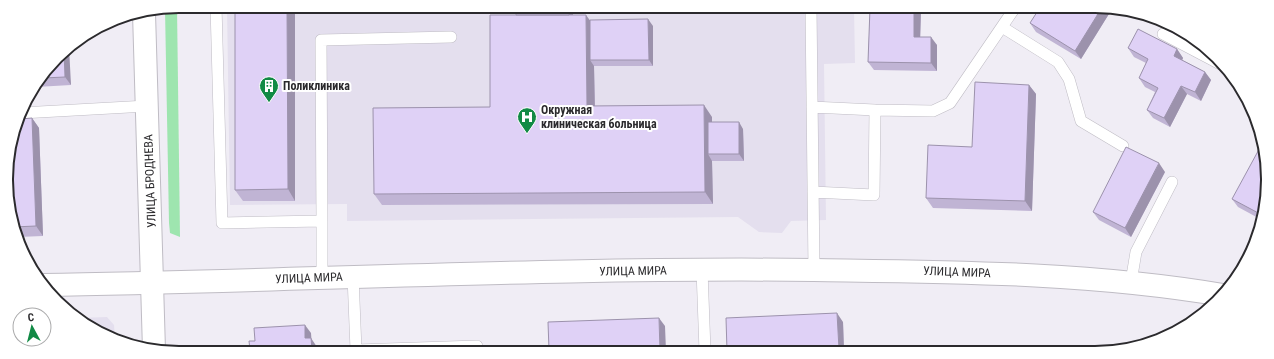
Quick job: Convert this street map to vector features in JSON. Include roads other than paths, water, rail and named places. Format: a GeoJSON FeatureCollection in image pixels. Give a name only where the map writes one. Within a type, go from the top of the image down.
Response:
{"type":"FeatureCollection","features":[{"type":"Feature","properties":{"kind":"street","name":"УЛИЦА БРОДНЕВА"},"geometry":{"type":"LineString","coordinates":[[144,17],[154,344]]}},
{"type":"Feature","properties":{"kind":"street","name":"УЛИЦА МИРА"},"geometry":{"type":"LineString","coordinates":[[50,285],[353,276],[702,270],[814,270],[1004,273],[1131,282],[1215,294]]}},
{"type":"Feature","properties":{"kind":"lane"},"geometry":{"type":"LineString","coordinates":[[216,13],[222,223],[322,220]]}},
{"type":"Feature","properties":{"kind":"lane"},"geometry":{"type":"LineString","coordinates":[[811,13],[814,270]]}},
{"type":"Feature","properties":{"kind":"lane"},"geometry":{"type":"LineString","coordinates":[[812,107],[933,111],[950,103],[1011,13]]}},
{"type":"Feature","properties":{"kind":"lane"},"geometry":{"type":"LineString","coordinates":[[1002,27],[1058,62],[1069,79],[1081,121],[1123,146]]}},
{"type":"Feature","properties":{"kind":"lane"},"geometry":{"type":"LineString","coordinates":[[1163,34],[1207,57]]}},
{"type":"Feature","properties":{"kind":"lane"},"geometry":{"type":"LineString","coordinates":[[322,277],[321,40],[451,37]]}},
{"type":"Feature","properties":{"kind":"lane"},"geometry":{"type":"LineString","coordinates":[[27,113],[147,106]]}},
{"type":"Feature","properties":{"kind":"lane"},"geometry":{"type":"LineString","coordinates":[[813,192],[874,195],[875,110]]}},
{"type":"Feature","properties":{"kind":"lane"},"geometry":{"type":"LineString","coordinates":[[1131,282],[1136,252],[1172,182]]}},
{"type":"Feature","properties":{"kind":"lane"},"geometry":{"type":"LineString","coordinates":[[702,270],[705,346]]}},
{"type":"Feature","properties":{"kind":"lane"},"geometry":{"type":"LineString","coordinates":[[353,276],[356,346]]}},
{"type":"Feature","properties":{"kind":"place","name":"Поликлиника"},"geometry":{"type":"Point","coordinates":[269,103]}},
{"type":"Feature","properties":{"kind":"place","name":"Окружная клиническая больница"},"geometry":{"type":"Point","coordinates":[527,134]}}]}
